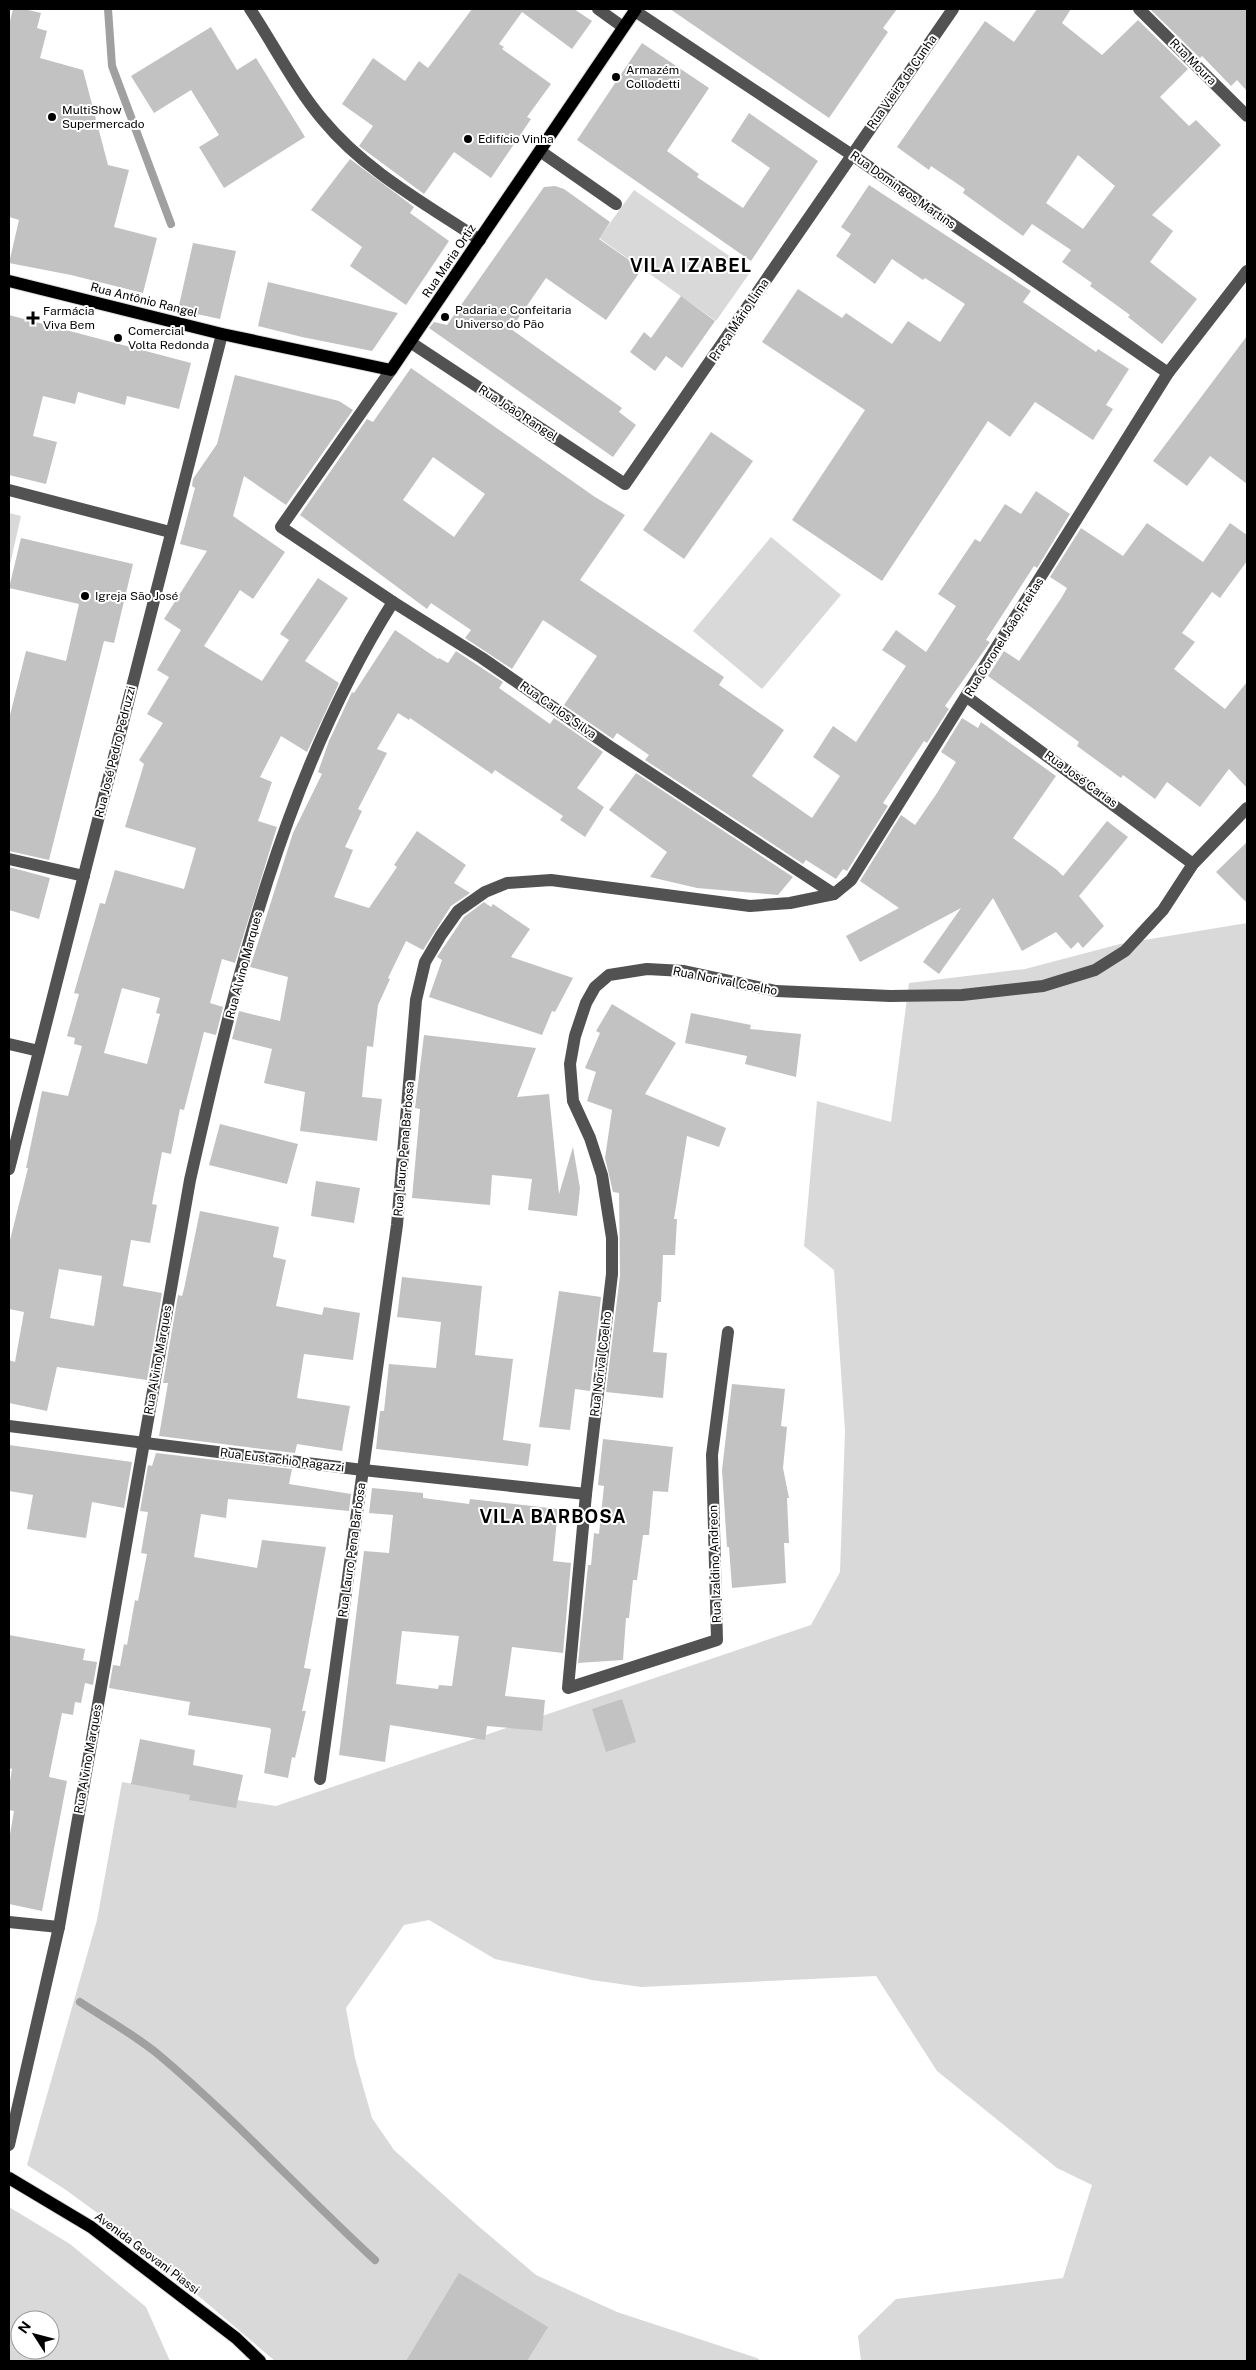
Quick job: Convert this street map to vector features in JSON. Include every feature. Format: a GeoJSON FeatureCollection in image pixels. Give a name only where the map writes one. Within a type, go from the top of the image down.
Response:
{"type":"FeatureCollection","features":[{"type":"Feature","properties":{"kind":"main road","name":"Rua Maria Ortiz"},"geometry":{"type":"LineString","coordinates":[[391,370],[636,10]]}},
{"type":"Feature","properties":{"kind":"main road","name":"Rua Antônio Rangel"},"geometry":{"type":"LineString","coordinates":[[9,281],[222,334],[391,370]]}},
{"type":"Feature","properties":{"kind":"main road","name":"Avenida Geovani Piassi"},"geometry":{"type":"LineString","coordinates":[[9,2178],[91,2226],[236,2338],[260,2361]]}},
{"type":"Feature","properties":{"kind":"street"},"geometry":{"type":"LineString","coordinates":[[250,9],[323,120],[351,150],[382,174],[480,240]]}},
{"type":"Feature","properties":{"kind":"street"},"geometry":{"type":"LineString","coordinates":[[598,9],[623,27]]}},
{"type":"Feature","properties":{"kind":"street","name":"Rua Vieira da Cunha"},"geometry":{"type":"LineString","coordinates":[[852,155],[953,9]]}},
{"type":"Feature","properties":{"kind":"street","name":"Rua Moura"},"geometry":{"type":"LineString","coordinates":[[1139,9],[1247,116]]}},
{"type":"Feature","properties":{"kind":"street","name":"Rua Domingos Martins"},"geometry":{"type":"LineString","coordinates":[[636,10],[852,155],[1168,373]]}},
{"type":"Feature","properties":{"kind":"street"},"geometry":{"type":"LineString","coordinates":[[540,151],[616,204]]}},
{"type":"Feature","properties":{"kind":"street","name":"Praça Mário Lima"},"geometry":{"type":"LineString","coordinates":[[625,484],[852,155]]}},
{"type":"Feature","properties":{"kind":"street","name":"Rua Coronel João Freitas"},"geometry":{"type":"LineString","coordinates":[[834,894],[852,880],[1168,373],[1247,271]]}},
{"type":"Feature","properties":{"kind":"street","name":"Rua José Pedro Pedruzzi"},"geometry":{"type":"LineString","coordinates":[[9,1169],[222,334]]}},
{"type":"Feature","properties":{"kind":"street","name":"Rua João Rangel"},"geometry":{"type":"LineString","coordinates":[[410,342],[625,484]]}},
{"type":"Feature","properties":{"kind":"street","name":"Rua Maria Ortiz"},"geometry":{"type":"LineString","coordinates":[[281,527],[391,370]]}},
{"type":"Feature","properties":{"kind":"street"},"geometry":{"type":"LineString","coordinates":[[9,490],[170,532]]}},
{"type":"Feature","properties":{"kind":"street","name":"Rua Carlos Silva"},"geometry":{"type":"LineString","coordinates":[[281,527],[392,602],[482,658],[609,746],[834,894]]}},
{"type":"Feature","properties":{"kind":"street","name":"Rua Alvino Marques"},"geometry":{"type":"LineString","coordinates":[[9,2145],[59,1927],[190,1180],[210,1089],[262,896],[299,788],[320,740],[371,637],[392,602]]}},
{"type":"Feature","properties":{"kind":"street","name":"Rua José Carias"},"geometry":{"type":"LineString","coordinates":[[967,696],[1193,864]]}},
{"type":"Feature","properties":{"kind":"street","name":"Rua Norival Coelho"},"geometry":{"type":"LineString","coordinates":[[568,1688],[586,1494],[612,1274],[612,1238],[602,1175],[590,1138],[574,1101],[570,1064],[575,1036],[586,1004],[596,987],[609,975],[647,969],[684,971],[776,991],[832,994],[962,995],[1043,986],[1096,970],[1125,951],[1163,910],[1193,864],[1247,808]]}},
{"type":"Feature","properties":{"kind":"street"},"geometry":{"type":"LineString","coordinates":[[9,859],[84,876]]}},
{"type":"Feature","properties":{"kind":"street","name":"Rua Lauro Pena Barbosa"},"geometry":{"type":"LineString","coordinates":[[320,1778],[397,1225],[416,1000],[425,962],[458,911],[485,892],[507,883],[551,880],[750,906],[790,903],[834,894]]}},
{"type":"Feature","properties":{"kind":"street"},"geometry":{"type":"LineString","coordinates":[[9,1044],[40,1051]]}},
{"type":"Feature","properties":{"kind":"street","name":"Rua Izaldino Andreon"},"geometry":{"type":"LineString","coordinates":[[568,1688],[717,1640],[712,1455],[728,1332]]}},
{"type":"Feature","properties":{"kind":"street","name":"Rua Eustachio Ragazzi"},"geometry":{"type":"LineString","coordinates":[[9,1426],[363,1470],[586,1494]]}},
{"type":"Feature","properties":{"kind":"street"},"geometry":{"type":"LineString","coordinates":[[9,1922],[59,1927]]}},
{"type":"Feature","properties":{"kind":"shaded area"},"geometry":{"type":"Polygon","coordinates":[[[634,190],[751,271],[716,321],[599,238],[634,190]]]}},
{"type":"Feature","properties":{"kind":"shaded area"},"geometry":{"type":"Polygon","coordinates":[[[9,513],[21,516],[9,569],[9,513]]]}},
{"type":"Feature","properties":{"kind":"shaded area"},"geometry":{"type":"Polygon","coordinates":[[[771,537],[841,595],[762,689],[693,631],[771,537]]]}},
{"type":"Feature","properties":{"kind":"shaded area"},"geometry":{"type":"Polygon","coordinates":[[[1247,923],[1247,2361],[861,2361],[858,2336],[896,2299],[1063,2278],[1092,2185],[1057,2168],[937,2071],[876,1976],[641,1987],[592,1980],[495,1959],[429,1920],[404,1925],[346,2008],[355,2058],[372,2118],[394,2150],[476,2224],[536,2275],[617,2312],[757,2358],[761,2361],[275,2361],[122,2231],[66,2190],[27,2165],[97,1920],[122,1782],[276,1806],[811,1625],[840,1572],[845,1431],[834,1270],[804,1246],[817,1101],[891,1122],[909,983],[1025,969],[1120,944],[1247,923]]]}},
{"type":"Feature","properties":{"kind":"shaded area"},"geometry":{"type":"Polygon","coordinates":[[[9,2207],[70,2244],[146,2307],[170,2361],[9,2361],[9,2207]]]}},
{"type":"Feature","properties":{"kind":"building","name":"MultiShow Supermercado"},"geometry":{"type":"Polygon","coordinates":[[[13,9],[24,9],[41,13],[37,28],[47,31],[40,58],[83,70],[108,165],[129,170],[114,227],[157,238],[143,293],[71,275],[9,263],[19,220],[9,217],[9,25],[13,9]]]}},
{"type":"Feature","properties":{"kind":"building"},"geometry":{"type":"Polygon","coordinates":[[[472,9],[574,9],[592,21],[572,49],[522,12],[499,44],[504,47],[502,49],[551,84],[527,117],[531,119],[491,178],[454,152],[424,194],[359,146],[373,126],[342,104],[373,58],[405,81],[419,61],[428,68],[472,9]]]}},
{"type":"Feature","properties":{"kind":"building"},"geometry":{"type":"Polygon","coordinates":[[[670,9],[897,9],[883,28],[888,32],[829,118],[670,9]]]}},
{"type":"Feature","properties":{"kind":"building"},"geometry":{"type":"Polygon","coordinates":[[[1037,9],[1071,9],[1062,23],[1102,55],[1138,20],[1188,69],[1160,97],[1189,126],[1196,120],[1221,145],[1152,215],[1173,231],[1150,262],[1197,299],[1162,344],[1128,317],[1130,315],[1090,286],[1092,283],[1062,262],[1071,250],[1032,224],[1023,236],[963,193],[965,189],[931,166],[929,170],[897,147],[985,21],[1014,42],[1037,9]],[[1078,155],[1046,203],[1083,229],[1115,186],[1078,155]]]}},
{"type":"Feature","properties":{"kind":"building"},"geometry":{"type":"Polygon","coordinates":[[[1150,9],[1247,9],[1247,91],[1237,80],[1231,86],[1202,56],[1200,58],[1150,9]]]}},
{"type":"Feature","properties":{"kind":"building"},"geometry":{"type":"Polygon","coordinates":[[[211,27],[237,70],[256,58],[305,137],[224,188],[199,147],[219,135],[191,90],[154,113],[131,76],[211,27]]]}},
{"type":"Feature","properties":{"kind":"building"},"geometry":{"type":"Polygon","coordinates":[[[642,43],[709,88],[667,151],[699,174],[697,177],[743,208],[770,168],[731,141],[749,113],[818,161],[751,261],[577,140],[642,43]]]}},
{"type":"Feature","properties":{"kind":"building"},"geometry":{"type":"Polygon","coordinates":[[[350,159],[414,207],[410,213],[449,241],[406,305],[350,266],[362,247],[311,210],[350,159]]]}},
{"type":"Feature","properties":{"kind":"building"},"geometry":{"type":"Polygon","coordinates":[[[869,185],[1031,291],[1023,302],[1096,352],[1098,349],[1129,369],[1106,405],[1113,409],[1093,440],[1035,402],[1010,437],[988,421],[882,581],[792,520],[865,410],[762,342],[798,289],[842,318],[846,313],[892,344],[908,321],[940,342],[965,304],[925,278],[923,280],[892,259],[875,284],[836,256],[851,234],[841,227],[869,185]]]}},
{"type":"Feature","properties":{"kind":"building"},"geometry":{"type":"Polygon","coordinates":[[[555,186],[564,189],[610,222],[599,239],[642,269],[606,320],[546,278],[511,329],[622,408],[619,412],[636,425],[613,457],[429,328],[434,322],[447,325],[544,187],[555,186]]]}},
{"type":"Feature","properties":{"kind":"building"},"geometry":{"type":"Polygon","coordinates":[[[193,243],[236,251],[220,319],[178,310],[193,243]]]}},
{"type":"Feature","properties":{"kind":"building"},"geometry":{"type":"Polygon","coordinates":[[[268,282],[398,313],[372,351],[302,337],[258,326],[268,282]]]}},
{"type":"Feature","properties":{"kind":"building"},"geometry":{"type":"Polygon","coordinates":[[[681,296],[715,321],[682,368],[666,356],[655,371],[630,352],[644,332],[651,338],[681,296]]]}},
{"type":"Feature","properties":{"kind":"building"},"geometry":{"type":"Polygon","coordinates":[[[9,315],[191,363],[179,409],[127,396],[125,405],[78,392],[75,404],[43,396],[33,436],[57,442],[46,484],[9,475],[9,315]]]}},
{"type":"Feature","properties":{"kind":"building"},"geometry":{"type":"Polygon","coordinates":[[[1247,336],[1247,484],[1210,456],[1187,486],[1153,461],[1247,336]]]}},
{"type":"Feature","properties":{"kind":"building"},"geometry":{"type":"Polygon","coordinates":[[[411,368],[595,497],[625,515],[580,580],[724,677],[719,685],[784,730],[752,776],[812,818],[840,776],[813,757],[833,726],[856,742],[906,666],[882,650],[896,630],[926,652],[956,606],[938,594],[975,539],[980,542],[1005,504],[1021,514],[1036,491],[1070,514],[1037,568],[1034,566],[986,640],[990,642],[945,706],[949,709],[927,743],[924,741],[883,803],[888,806],[847,871],[843,869],[836,879],[806,860],[803,864],[645,760],[649,755],[617,733],[613,739],[564,705],[597,656],[543,620],[512,669],[465,638],[471,630],[431,603],[427,609],[300,515],[367,419],[373,422],[411,368]],[[433,457],[403,500],[454,537],[485,494],[433,457]]]}},
{"type":"Feature","properties":{"kind":"building"},"geometry":{"type":"Polygon","coordinates":[[[235,375],[339,401],[353,410],[286,505],[244,476],[233,516],[285,552],[253,599],[240,590],[204,646],[262,681],[289,640],[280,634],[318,578],[348,598],[305,661],[339,683],[307,752],[281,736],[260,777],[272,782],[258,821],[277,827],[235,963],[222,959],[210,1003],[223,1007],[216,1035],[204,1032],[184,1110],[180,1109],[171,1154],[162,1152],[152,1204],[157,1205],[150,1243],[131,1240],[123,1286],[162,1293],[147,1380],[57,1367],[47,1411],[9,1403],[9,1360],[15,1362],[24,1312],[9,1309],[9,1244],[28,1168],[26,1168],[42,1091],[68,1096],[82,1046],[74,1044],[75,1038],[67,1036],[79,994],[74,993],[100,903],[105,904],[115,870],[184,889],[196,848],[125,827],[144,764],[139,760],[163,723],[147,714],[169,677],[157,670],[181,630],[164,619],[207,551],[180,544],[195,488],[192,486],[193,479],[217,444],[235,375]],[[122,988],[104,1053],[147,1064],[160,1014],[156,1013],[160,998],[122,988]],[[59,1269],[50,1318],[94,1326],[102,1276],[59,1269]]]}},
{"type":"Feature","properties":{"kind":"building"},"geometry":{"type":"Polygon","coordinates":[[[711,432],[753,461],[684,559],[643,530],[711,432]]]}},
{"type":"Feature","properties":{"kind":"building"},"geometry":{"type":"Polygon","coordinates":[[[1147,523],[1203,562],[1230,523],[1247,535],[1247,561],[1220,598],[1212,592],[1182,633],[1195,642],[1174,669],[1225,709],[1247,682],[1247,788],[1229,769],[1200,807],[1167,782],[1155,799],[1123,775],[1121,778],[1077,746],[1079,742],[988,676],[1004,651],[1019,661],[1062,597],[1067,588],[1050,577],[1081,528],[1123,556],[1147,523]]]}},
{"type":"Feature","properties":{"kind":"building"},"geometry":{"type":"Polygon","coordinates":[[[21,538],[133,564],[114,643],[104,641],[49,860],[9,851],[9,719],[26,651],[66,661],[79,604],[9,588],[21,538]]]}},
{"type":"Feature","properties":{"kind":"building"},"geometry":{"type":"Polygon","coordinates":[[[395,630],[438,659],[448,663],[456,651],[503,682],[499,688],[550,724],[554,718],[603,752],[577,788],[604,807],[585,837],[560,820],[563,816],[495,770],[492,774],[410,718],[409,720],[398,713],[377,749],[387,753],[358,809],[362,811],[345,847],[353,850],[334,897],[369,908],[397,867],[394,865],[417,831],[466,865],[454,883],[470,893],[451,906],[423,950],[406,941],[388,978],[390,979],[378,1005],[373,1047],[367,1046],[362,1097],[382,1099],[377,1141],[300,1131],[305,1092],[264,1083],[272,1049],[232,1039],[239,1011],[280,1021],[288,977],[250,967],[293,833],[322,774],[318,772],[329,741],[352,692],[354,693],[395,630]]]}},
{"type":"Feature","properties":{"kind":"building"},"geometry":{"type":"Polygon","coordinates":[[[962,718],[978,728],[981,722],[1056,776],[1013,838],[1063,876],[1107,821],[1128,837],[1079,896],[1104,926],[1083,948],[1078,942],[1071,949],[1056,932],[1022,951],[993,898],[939,974],[923,962],[961,908],[860,962],[846,936],[899,908],[860,881],[901,815],[915,825],[937,793],[956,762],[941,752],[962,718]]]}},
{"type":"Feature","properties":{"kind":"building"},"geometry":{"type":"Polygon","coordinates":[[[636,773],[793,877],[778,895],[697,888],[650,877],[667,852],[609,810],[636,773]]]}},
{"type":"Feature","properties":{"kind":"building"},"geometry":{"type":"Polygon","coordinates":[[[1247,842],[1247,903],[1216,872],[1247,842]]]}},
{"type":"Feature","properties":{"kind":"building"},"geometry":{"type":"Polygon","coordinates":[[[9,867],[50,878],[39,919],[9,910],[9,867]]]}},
{"type":"Feature","properties":{"kind":"building"},"geometry":{"type":"Polygon","coordinates":[[[484,902],[491,907],[493,904],[530,929],[511,957],[573,978],[555,1012],[552,1011],[542,1035],[429,997],[442,960],[437,957],[464,917],[484,902]]]}},
{"type":"Feature","properties":{"kind":"building"},"geometry":{"type":"Polygon","coordinates":[[[612,1004],[676,1043],[645,1094],[726,1128],[719,1147],[687,1136],[674,1219],[677,1219],[675,1255],[663,1255],[661,1302],[658,1302],[653,1352],[667,1353],[663,1398],[606,1392],[620,1275],[619,1193],[613,1192],[605,1158],[612,1110],[587,1101],[596,1072],[585,1068],[600,1033],[596,1031],[612,1004]]]}},
{"type":"Feature","properties":{"kind":"building"},"geometry":{"type":"Polygon","coordinates":[[[691,1013],[751,1025],[750,1029],[801,1034],[796,1077],[745,1064],[747,1056],[685,1043],[691,1013]]]}},
{"type":"Feature","properties":{"kind":"building"},"geometry":{"type":"Polygon","coordinates":[[[424,1035],[536,1048],[517,1097],[549,1094],[559,1194],[573,1147],[580,1188],[577,1216],[528,1210],[532,1179],[492,1175],[490,1205],[412,1198],[420,1109],[415,1108],[424,1035]]]}},
{"type":"Feature","properties":{"kind":"building"},"geometry":{"type":"Polygon","coordinates":[[[220,1124],[298,1144],[287,1184],[209,1165],[220,1124]]]}},
{"type":"Feature","properties":{"kind":"building"},"geometry":{"type":"Polygon","coordinates":[[[316,1181],[360,1188],[354,1223],[311,1216],[316,1181]]]}},
{"type":"Feature","properties":{"kind":"building"},"geometry":{"type":"Polygon","coordinates":[[[200,1211],[279,1227],[273,1257],[286,1260],[276,1306],[322,1315],[324,1307],[360,1313],[353,1360],[304,1354],[297,1398],[350,1406],[342,1451],[297,1444],[295,1453],[159,1436],[168,1383],[163,1383],[178,1295],[182,1296],[184,1289],[200,1211]]]}},
{"type":"Feature","properties":{"kind":"building"},"geometry":{"type":"Polygon","coordinates":[[[402,1277],[482,1286],[475,1355],[513,1359],[503,1440],[531,1444],[528,1466],[376,1449],[380,1411],[384,1411],[389,1364],[436,1368],[441,1322],[397,1317],[402,1277]]]}},
{"type":"Feature","properties":{"kind":"building"},"geometry":{"type":"Polygon","coordinates":[[[559,1291],[601,1297],[590,1391],[575,1389],[570,1430],[539,1427],[559,1291]]]}},
{"type":"Feature","properties":{"kind":"building"},"geometry":{"type":"Polygon","coordinates":[[[732,1384],[785,1389],[781,1426],[787,1427],[783,1468],[789,1498],[787,1498],[789,1543],[784,1543],[786,1583],[732,1588],[729,1547],[727,1547],[722,1470],[732,1384]]]}},
{"type":"Feature","properties":{"kind":"building"},"geometry":{"type":"Polygon","coordinates":[[[603,1439],[673,1447],[668,1492],[653,1491],[649,1535],[643,1535],[637,1580],[633,1580],[629,1618],[626,1618],[623,1660],[578,1663],[588,1565],[591,1565],[594,1533],[599,1534],[604,1486],[598,1485],[603,1439]]]}},
{"type":"Feature","properties":{"kind":"building"},"geometry":{"type":"Polygon","coordinates":[[[9,1445],[132,1462],[124,1508],[92,1502],[86,1538],[27,1529],[33,1495],[9,1491],[9,1445]]]}},
{"type":"Feature","properties":{"kind":"building"},"geometry":{"type":"Polygon","coordinates":[[[156,1453],[292,1469],[289,1484],[351,1494],[349,1511],[228,1499],[226,1518],[201,1514],[194,1557],[257,1568],[262,1540],[326,1547],[304,1668],[311,1669],[302,1711],[306,1711],[295,1758],[292,1757],[288,1778],[264,1773],[270,1728],[188,1715],[190,1702],[109,1688],[113,1665],[120,1666],[124,1644],[127,1645],[135,1600],[138,1601],[147,1554],[141,1553],[148,1512],[140,1511],[148,1465],[152,1466],[156,1453]]]}},
{"type":"Feature","properties":{"kind":"building"},"geometry":{"type":"Polygon","coordinates":[[[372,1488],[423,1493],[423,1498],[469,1504],[470,1499],[558,1509],[553,1561],[571,1563],[563,1653],[512,1647],[505,1696],[545,1700],[542,1731],[487,1726],[485,1740],[390,1725],[385,1762],[339,1755],[364,1551],[389,1553],[393,1515],[369,1513],[372,1488]],[[402,1631],[396,1684],[438,1689],[439,1685],[452,1686],[459,1636],[402,1631]]]}},
{"type":"Feature","properties":{"kind":"building"},"geometry":{"type":"Polygon","coordinates":[[[9,1635],[85,1649],[83,1660],[97,1662],[93,1685],[85,1683],[81,1703],[75,1702],[73,1715],[62,1713],[49,1777],[67,1781],[42,1911],[9,1904],[9,1840],[14,1811],[9,1810],[9,1787],[12,1769],[9,1768],[9,1635]]]}},
{"type":"Feature","properties":{"kind":"building"},"geometry":{"type":"Polygon","coordinates":[[[622,1699],[636,1742],[606,1752],[592,1709],[622,1699]]]}},
{"type":"Feature","properties":{"kind":"building"},"geometry":{"type":"Polygon","coordinates":[[[140,1739],[195,1750],[193,1765],[243,1775],[236,1808],[189,1800],[190,1795],[131,1784],[140,1739]]]}},
{"type":"Feature","properties":{"kind":"building"},"geometry":{"type":"Polygon","coordinates":[[[459,2273],[548,2327],[527,2361],[406,2361],[459,2273]]]}},
{"type":"Feature","properties":{"kind":"waterway"},"geometry":{"type":"LineString","coordinates":[[108,9],[112,66],[171,224]]}},
{"type":"Feature","properties":{"kind":"waterway"},"geometry":{"type":"LineString","coordinates":[[80,2002],[140,2041],[187,2079],[375,2260]]}},
{"type":"Feature","properties":{"kind":"place","name":"Armazém Collodetti"},"geometry":{"type":"Point","coordinates":[616,77]}},
{"type":"Feature","properties":{"kind":"place","name":"MultiShow Supermercado"},"geometry":{"type":"Point","coordinates":[52,117]}},
{"type":"Feature","properties":{"kind":"place","name":"Edifício Vinha"},"geometry":{"type":"Point","coordinates":[468,139]}},
{"type":"Feature","properties":{"kind":"place","name":"Padaria e Confeitaria Universo do Pão"},"geometry":{"type":"Point","coordinates":[445,317]}},
{"type":"Feature","properties":{"kind":"place","name":"Farmácia Viva Bem"},"geometry":{"type":"Point","coordinates":[33,318]}},
{"type":"Feature","properties":{"kind":"place","name":"Comercial Volta Redonda"},"geometry":{"type":"Point","coordinates":[118,338]}},
{"type":"Feature","properties":{"kind":"place","name":"Igreja São José"},"geometry":{"type":"Point","coordinates":[85,596]}},
{"type":"Feature","properties":{"kind":"district","name":"VILA IZABEL"},"geometry":{"type":"Point","coordinates":[691,265]}},
{"type":"Feature","properties":{"kind":"district","name":"VILA BARBOSA"},"geometry":{"type":"Point","coordinates":[553,1516]}}]}
